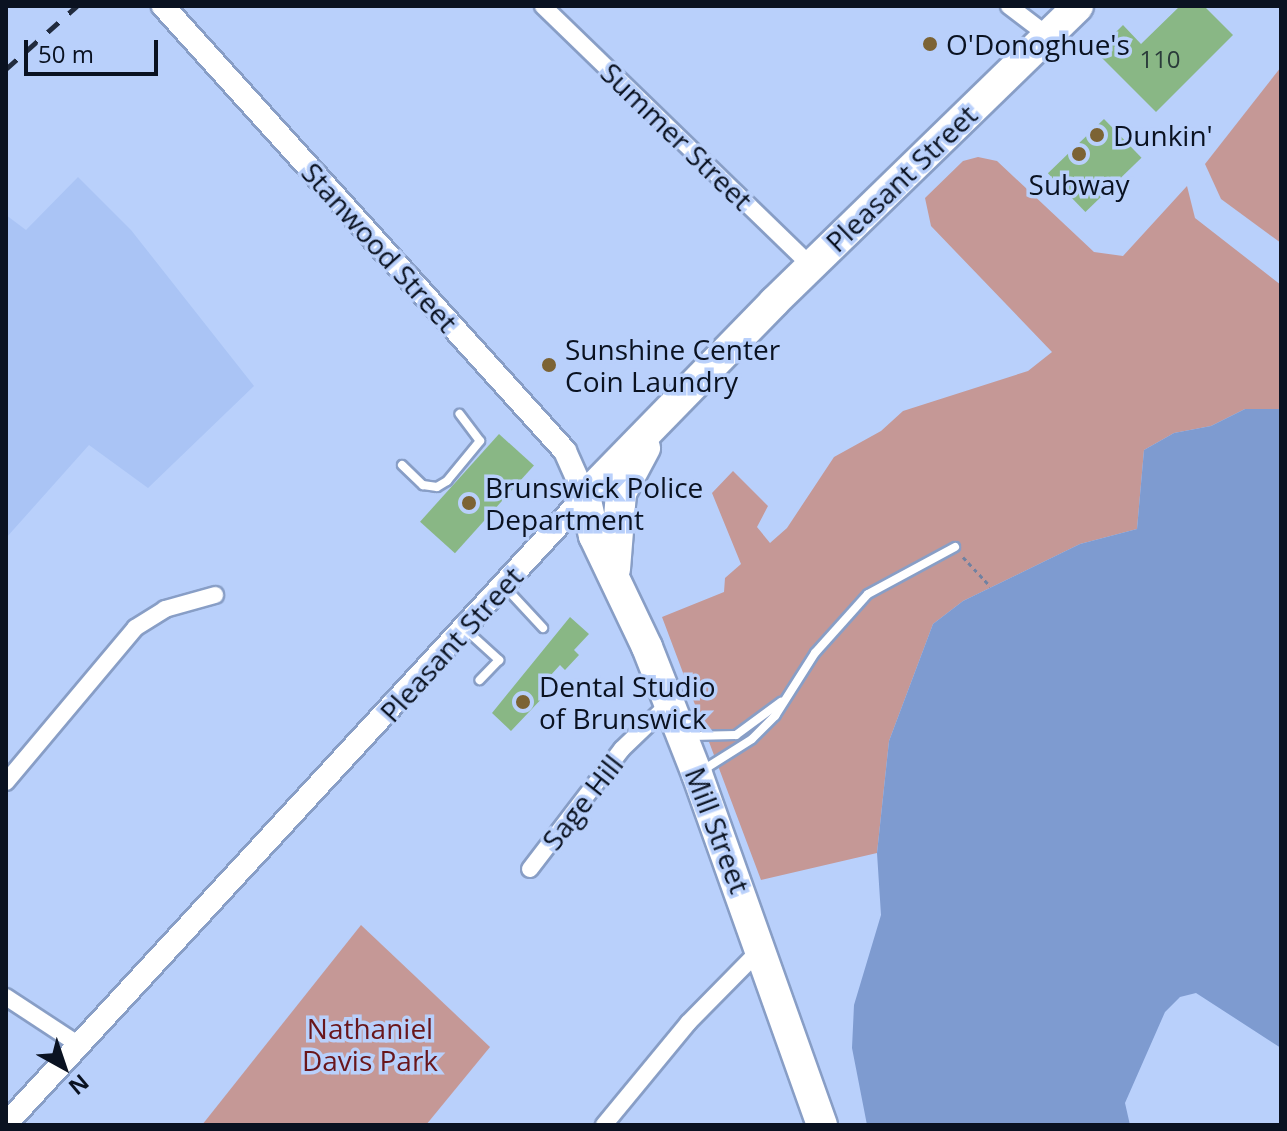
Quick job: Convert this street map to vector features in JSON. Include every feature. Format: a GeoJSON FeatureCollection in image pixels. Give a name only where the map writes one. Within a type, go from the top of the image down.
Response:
{"type":"FeatureCollection","features":[{"type":"Feature","properties":{"kind":"highway","name":"Pleasant Street"},"geometry":{"type":"LineString","coordinates":[[585,496],[811,266],[1078,6]]}},
{"type":"Feature","properties":{"kind":"highway"},"geometry":{"type":"LineString","coordinates":[[614,575],[621,493],[668,409]]}},
{"type":"Feature","properties":{"kind":"highway","name":"Mill Street"},"geometry":{"type":"LineString","coordinates":[[585,496],[594,536],[614,575],[697,774],[822,1125]]}},
{"type":"Feature","properties":{"kind":"main road","name":"Stanwood Street"},"geometry":{"type":"LineString","coordinates":[[163,6],[565,451],[585,496]]}},
{"type":"Feature","properties":{"kind":"main road","name":"Pleasant Street"},"geometry":{"type":"LineString","coordinates":[[6,1124],[466,629],[585,496]]}},
{"type":"Feature","properties":{"kind":"street","name":"Summer Street"},"geometry":{"type":"LineString","coordinates":[[543,6],[811,266]]}},
{"type":"Feature","properties":{"kind":"street"},"geometry":{"type":"LineString","coordinates":[[1009,6],[1047,35]]}},
{"type":"Feature","properties":{"kind":"street"},"geometry":{"type":"LineString","coordinates":[[6,782],[135,628],[165,609],[215,595]]}},
{"type":"Feature","properties":{"kind":"street","name":"Sage Hill"},"geometry":{"type":"LineString","coordinates":[[530,869],[622,749],[669,704]]}},
{"type":"Feature","properties":{"kind":"street"},"geometry":{"type":"LineString","coordinates":[[604,1125],[688,1023],[761,949]]}},
{"type":"Feature","properties":{"kind":"street"},"geometry":{"type":"LineString","coordinates":[[6,997],[79,1045]]}},
{"type":"Feature","properties":{"kind":"lane"},"geometry":{"type":"LineString","coordinates":[[402,465],[423,485],[437,487],[447,481],[480,441],[460,414]]}},
{"type":"Feature","properties":{"kind":"lane"},"geometry":{"type":"LineString","coordinates":[[697,774],[752,739],[788,697],[815,653],[868,594],[955,547]]}},
{"type":"Feature","properties":{"kind":"lane"},"geometry":{"type":"LineString","coordinates":[[504,586],[543,628]]}},
{"type":"Feature","properties":{"kind":"lane"},"geometry":{"type":"LineString","coordinates":[[466,629],[499,660],[480,680]]}},
{"type":"Feature","properties":{"kind":"lane"},"geometry":{"type":"LineString","coordinates":[[681,735],[716,739],[736,735],[788,697]]}},
{"type":"Feature","properties":{"kind":"path"},"geometry":{"type":"LineString","coordinates":[[955,547],[990,586]]}},
{"type":"Feature","properties":{"kind":"shaded area"},"geometry":{"type":"Polygon","coordinates":[[[78,177],[131,230],[254,386],[148,488],[89,445],[6,538],[6,215],[26,230],[78,177]]]}},
{"type":"Feature","properties":{"kind":"shaded area"},"geometry":{"type":"Polygon","coordinates":[[[1245,409],[1281,409],[1281,1048],[1196,993],[1180,997],[1165,1012],[1125,1103],[1130,1125],[867,1125],[852,1048],[854,1005],[881,915],[877,853],[889,741],[933,624],[963,601],[1080,544],[1137,529],[1144,450],[1174,433],[1211,426],[1245,409]]]}},
{"type":"Feature","properties":{"kind":"green space"},"geometry":{"type":"Polygon","coordinates":[[[1281,67],[1281,243],[1221,199],[1205,164],[1281,67]]]}},
{"type":"Feature","properties":{"kind":"green space"},"geometry":{"type":"Polygon","coordinates":[[[978,157],[997,161],[1094,252],[1123,256],[1187,186],[1195,218],[1281,285],[1281,409],[1245,409],[1211,426],[1174,433],[1144,450],[1137,529],[1080,544],[963,601],[933,624],[889,741],[877,853],[761,880],[662,617],[724,592],[725,578],[741,564],[712,493],[733,471],[768,506],[757,527],[770,543],[787,528],[834,457],[881,431],[903,411],[1028,371],[1052,352],[931,226],[925,198],[963,161],[978,157]]]}},
{"type":"Feature","properties":{"kind":"green space","name":"Nathaniel Davis Park"},"geometry":{"type":"Polygon","coordinates":[[[361,925],[490,1047],[426,1125],[202,1125],[361,925]]]}},
{"type":"Feature","properties":{"kind":"building"},"geometry":{"type":"Polygon","coordinates":[[[1180,6],[1204,6],[1233,35],[1156,112],[1096,52],[1123,25],[1141,44],[1180,6]]]}},
{"type":"Feature","properties":{"kind":"building"},"geometry":{"type":"Polygon","coordinates":[[[1104,119],[1142,158],[1085,212],[1048,173],[1104,119]]]}},
{"type":"Feature","properties":{"kind":"building","name":"Brunswick Police Department"},"geometry":{"type":"Polygon","coordinates":[[[499,434],[534,465],[455,553],[420,522],[499,434]]]}},
{"type":"Feature","properties":{"kind":"building"},"geometry":{"type":"Polygon","coordinates":[[[570,617],[589,634],[574,650],[579,655],[565,670],[560,665],[540,687],[547,693],[511,731],[492,713],[570,617]]]}},
{"type":"Feature","properties":{"kind":"railway"},"geometry":{"type":"LineString","coordinates":[[6,69],[77,6]]}},
{"type":"Feature","properties":{"kind":"place","name":"O'Donoghue's"},"geometry":{"type":"Point","coordinates":[930,44]}},
{"type":"Feature","properties":{"kind":"place","name":"Dunkin'"},"geometry":{"type":"Point","coordinates":[1097,135]}},
{"type":"Feature","properties":{"kind":"place","name":"Subway"},"geometry":{"type":"Point","coordinates":[1079,154]}},
{"type":"Feature","properties":{"kind":"place","name":"Sunshine Center Coin Laundry"},"geometry":{"type":"Point","coordinates":[549,365]}},
{"type":"Feature","properties":{"kind":"place","name":"Brunswick Police Department"},"geometry":{"type":"Point","coordinates":[469,503]}},
{"type":"Feature","properties":{"kind":"place","name":"Dental Studio of Brunswick"},"geometry":{"type":"Point","coordinates":[523,702]}}]}
